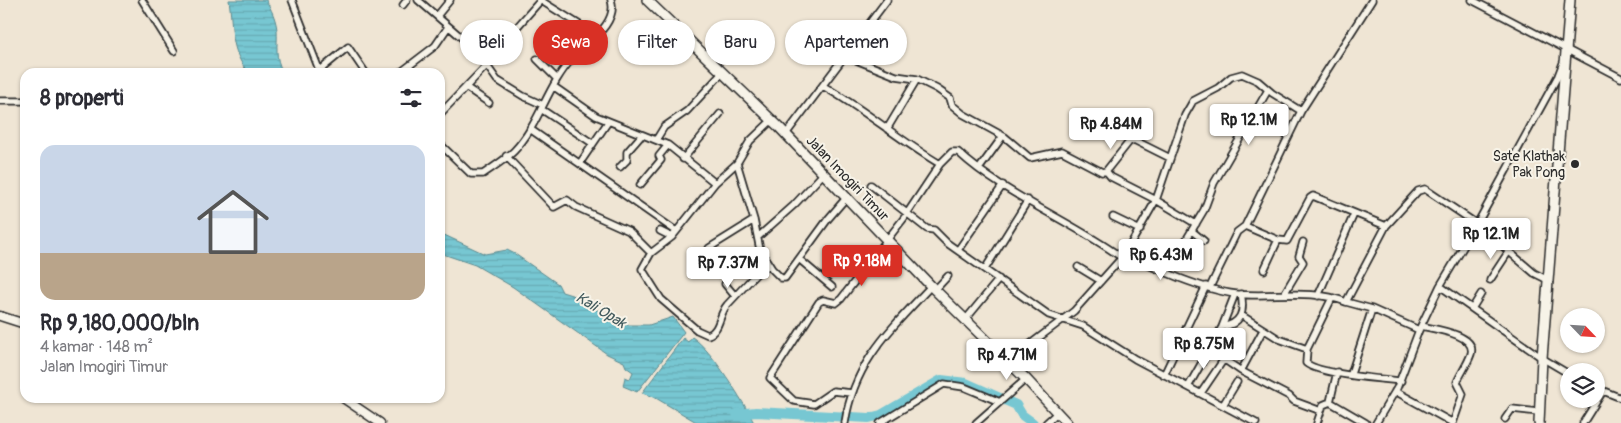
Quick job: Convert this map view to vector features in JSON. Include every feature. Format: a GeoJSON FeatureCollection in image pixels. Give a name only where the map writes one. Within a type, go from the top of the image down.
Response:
{"type":"FeatureCollection","features":[{"type":"Feature","properties":{"kind":"main road","name":"Jalan Imogiri Timur"},"geometry":{"type":"LineString","coordinates":[[647,0],[786,134],[933,288],[1026,378],[1067,423]]}},
{"type":"Feature","properties":{"kind":"main road"},"geometry":{"type":"LineString","coordinates":[[1538,423],[1570,0]]}},
{"type":"Feature","properties":{"kind":"street"},"geometry":{"type":"LineString","coordinates":[[142,0],[174,51]]}},
{"type":"Feature","properties":{"kind":"street"},"geometry":{"type":"LineString","coordinates":[[292,0],[318,68]]}},
{"type":"Feature","properties":{"kind":"street"},"geometry":{"type":"LineString","coordinates":[[418,0],[460,37]]}},
{"type":"Feature","properties":{"kind":"street"},"geometry":{"type":"LineString","coordinates":[[436,16],[450,0]]}},
{"type":"Feature","properties":{"kind":"street"},"geometry":{"type":"LineString","coordinates":[[523,20],[540,0],[552,10],[562,12],[574,20]]}},
{"type":"Feature","properties":{"kind":"street"},"geometry":{"type":"LineString","coordinates":[[607,20],[612,14],[611,0]]}},
{"type":"Feature","properties":{"kind":"street"},"geometry":{"type":"LineString","coordinates":[[872,20],[887,0]]}},
{"type":"Feature","properties":{"kind":"street"},"geometry":{"type":"LineString","coordinates":[[1164,375],[1237,232],[1245,226],[1301,111],[1372,0]]}},
{"type":"Feature","properties":{"kind":"street"},"geometry":{"type":"LineString","coordinates":[[1472,0],[1566,51],[1621,78]]}},
{"type":"Feature","properties":{"kind":"street"},"geometry":{"type":"LineString","coordinates":[[408,68],[435,46],[448,27]]}},
{"type":"Feature","properties":{"kind":"street"},"geometry":{"type":"LineString","coordinates":[[324,68],[348,47],[352,50],[363,68]]}},
{"type":"Feature","properties":{"kind":"street"},"geometry":{"type":"LineString","coordinates":[[1376,423],[1400,381],[1420,328],[1440,286],[1477,224],[1558,76],[1566,51]]}},
{"type":"Feature","properties":{"kind":"street"},"geometry":{"type":"LineString","coordinates":[[445,109],[487,65],[498,80],[507,87],[542,107],[592,143]]}},
{"type":"Feature","properties":{"kind":"street"},"geometry":{"type":"LineString","coordinates":[[544,65],[557,79]]}},
{"type":"Feature","properties":{"kind":"street"},"geometry":{"type":"LineString","coordinates":[[445,149],[471,174],[483,174],[513,151],[530,129],[557,79],[567,65]]}},
{"type":"Feature","properties":{"kind":"street"},"geometry":{"type":"LineString","coordinates":[[786,134],[839,65]]}},
{"type":"Feature","properties":{"kind":"street"},"geometry":{"type":"LineString","coordinates":[[868,65],[896,76],[917,78],[947,97],[952,105],[963,114],[1003,136],[1030,158],[1062,151],[1102,172],[1106,171],[1132,140],[1170,158]]}},
{"type":"Feature","properties":{"kind":"street"},"geometry":{"type":"LineString","coordinates":[[656,140],[664,127],[687,111],[722,73]]}},
{"type":"Feature","properties":{"kind":"street"},"geometry":{"type":"LineString","coordinates":[[1008,361],[1063,321],[1123,256],[1156,200],[1185,115],[1193,101],[1218,88],[1236,75],[1247,75],[1301,111]]}},
{"type":"Feature","properties":{"kind":"street"},"geometry":{"type":"LineString","coordinates":[[887,129],[917,78]]}},
{"type":"Feature","properties":{"kind":"street"},"geometry":{"type":"LineString","coordinates":[[553,86],[586,110],[608,122],[668,145],[715,184]]}},
{"type":"Feature","properties":{"kind":"street"},"geometry":{"type":"LineString","coordinates":[[823,86],[855,104],[887,129],[940,164]]}},
{"type":"Feature","properties":{"kind":"street"},"geometry":{"type":"LineString","coordinates":[[467,88],[489,103]]}},
{"type":"Feature","properties":{"kind":"street"},"geometry":{"type":"LineString","coordinates":[[1167,272],[1196,224],[1211,195],[1214,182],[1268,90]]}},
{"type":"Feature","properties":{"kind":"street"},"geometry":{"type":"LineString","coordinates":[[0,101],[20,101]]}},
{"type":"Feature","properties":{"kind":"street"},"geometry":{"type":"LineString","coordinates":[[683,159],[720,114]]}},
{"type":"Feature","properties":{"kind":"street"},"geometry":{"type":"LineString","coordinates":[[769,265],[757,273],[722,310],[718,324],[712,334],[708,335],[696,330],[661,299],[642,267],[651,253],[672,237],[715,184],[737,163],[750,141],[772,120]]}},
{"type":"Feature","properties":{"kind":"street"},"geometry":{"type":"LineString","coordinates":[[580,163],[608,122]]}},
{"type":"Feature","properties":{"kind":"street"},"geometry":{"type":"LineString","coordinates":[[530,129],[676,231]]}},
{"type":"Feature","properties":{"kind":"street"},"geometry":{"type":"LineString","coordinates":[[620,167],[627,160],[627,152],[641,136]]}},
{"type":"Feature","properties":{"kind":"street"},"geometry":{"type":"LineString","coordinates":[[979,169],[1003,136]]}},
{"type":"Feature","properties":{"kind":"street"},"geometry":{"type":"LineString","coordinates":[[640,185],[660,160],[660,155],[668,145]]}},
{"type":"Feature","properties":{"kind":"street"},"geometry":{"type":"LineString","coordinates":[[852,393],[833,391],[814,404],[801,403],[794,401],[770,378],[819,302],[822,300],[836,303],[839,301],[888,239],[940,164],[954,151],[1003,185],[1123,256],[1208,286],[1238,294],[1284,294],[1332,298],[1372,309],[1420,328],[1460,336],[1469,342],[1472,347],[1471,354],[1457,382],[1463,394],[1453,423],[1395,391]]}},
{"type":"Feature","properties":{"kind":"street"},"geometry":{"type":"LineString","coordinates":[[506,156],[554,207],[567,200],[585,212],[629,230],[651,253]]}},
{"type":"Feature","properties":{"kind":"street"},"geometry":{"type":"LineString","coordinates":[[737,163],[754,220],[760,250],[769,265],[783,278],[847,197]]}},
{"type":"Feature","properties":{"kind":"street"},"geometry":{"type":"LineString","coordinates":[[1106,171],[1111,178],[1156,200],[1196,224]]}},
{"type":"Feature","properties":{"kind":"street"},"geometry":{"type":"LineString","coordinates":[[758,237],[794,205],[824,173]]}},
{"type":"Feature","properties":{"kind":"street"},"geometry":{"type":"LineString","coordinates":[[871,185],[927,229],[934,230],[958,250],[1039,309],[1063,321],[1083,326],[1097,333],[1135,359],[1256,423]]}},
{"type":"Feature","properties":{"kind":"street"},"geometry":{"type":"LineString","coordinates":[[958,250],[1003,185]]}},
{"type":"Feature","properties":{"kind":"street"},"geometry":{"type":"LineString","coordinates":[[1346,302],[1386,226],[1421,189],[1429,190],[1477,224],[1534,273],[1548,280]]}},
{"type":"Feature","properties":{"kind":"street"},"geometry":{"type":"LineString","coordinates":[[1245,226],[1287,242],[1310,198],[1313,196],[1386,226]]}},
{"type":"Feature","properties":{"kind":"street"},"geometry":{"type":"LineString","coordinates":[[986,270],[1028,200]]}},
{"type":"Feature","properties":{"kind":"street"},"geometry":{"type":"LineString","coordinates":[[1318,296],[1354,214]]}},
{"type":"Feature","properties":{"kind":"street"},"geometry":{"type":"LineString","coordinates":[[1113,217],[1140,230]]}},
{"type":"Feature","properties":{"kind":"street"},"geometry":{"type":"LineString","coordinates":[[709,248],[754,220]]}},
{"type":"Feature","properties":{"kind":"street"},"geometry":{"type":"LineString","coordinates":[[660,231],[672,237]]}},
{"type":"Feature","properties":{"kind":"street"},"geometry":{"type":"LineString","coordinates":[[1192,231],[1204,240]]}},
{"type":"Feature","properties":{"kind":"street"},"geometry":{"type":"LineString","coordinates":[[1264,270],[1278,240]]}},
{"type":"Feature","properties":{"kind":"street"},"geometry":{"type":"LineString","coordinates":[[1284,294],[1303,262],[1299,256],[1303,242]]}},
{"type":"Feature","properties":{"kind":"street"},"geometry":{"type":"LineString","coordinates":[[1490,280],[1509,251]]}},
{"type":"Feature","properties":{"kind":"street"},"geometry":{"type":"LineString","coordinates":[[799,259],[832,286]]}},
{"type":"Feature","properties":{"kind":"street"},"geometry":{"type":"LineString","coordinates":[[1078,267],[1100,281]]}},
{"type":"Feature","properties":{"kind":"street"},"geometry":{"type":"LineString","coordinates":[[845,423],[846,411],[852,393],[864,364],[878,343],[933,288],[948,276]]}},
{"type":"Feature","properties":{"kind":"street"},"geometry":{"type":"LineString","coordinates":[[966,319],[999,279]]}},
{"type":"Feature","properties":{"kind":"street"},"geometry":{"type":"LineString","coordinates":[[725,284],[736,296]]}},
{"type":"Feature","properties":{"kind":"street"},"geometry":{"type":"LineString","coordinates":[[1440,286],[1560,369]]}},
{"type":"Feature","properties":{"kind":"street"},"geometry":{"type":"LineString","coordinates":[[1238,294],[1242,315],[1279,339],[1307,349]]}},
{"type":"Feature","properties":{"kind":"street"},"geometry":{"type":"LineString","coordinates":[[1188,387],[1222,327],[1238,294]]}},
{"type":"Feature","properties":{"kind":"street"},"geometry":{"type":"LineString","coordinates":[[1473,307],[1481,294]]}},
{"type":"Feature","properties":{"kind":"street"},"geometry":{"type":"LineString","coordinates":[[1332,298],[1307,349],[1306,363],[1337,372],[1400,381]]}},
{"type":"Feature","properties":{"kind":"street"},"geometry":{"type":"LineString","coordinates":[[1351,374],[1372,309]]}},
{"type":"Feature","properties":{"kind":"street"},"geometry":{"type":"LineString","coordinates":[[1222,327],[1235,323],[1242,315]]}},
{"type":"Feature","properties":{"kind":"street"},"geometry":{"type":"LineString","coordinates":[[0,316],[20,322]]}},
{"type":"Feature","properties":{"kind":"street"},"geometry":{"type":"LineString","coordinates":[[1241,371],[1263,330]]}},
{"type":"Feature","properties":{"kind":"street"},"geometry":{"type":"LineString","coordinates":[[1209,349],[1241,371],[1288,395],[1294,401],[1321,412]]}},
{"type":"Feature","properties":{"kind":"street"},"geometry":{"type":"LineString","coordinates":[[1201,393],[1224,359]]}},
{"type":"Feature","properties":{"kind":"street"},"geometry":{"type":"LineString","coordinates":[[1330,402],[1337,372]]}},
{"type":"Feature","properties":{"kind":"street"},"geometry":{"type":"LineString","coordinates":[[976,423],[1026,378]]}},
{"type":"Feature","properties":{"kind":"street"},"geometry":{"type":"LineString","coordinates":[[1223,405],[1237,382]]}},
{"type":"Feature","properties":{"kind":"street"},"geometry":{"type":"LineString","coordinates":[[880,423],[944,384],[964,387],[1001,400]]}},
{"type":"Feature","properties":{"kind":"street"},"geometry":{"type":"LineString","coordinates":[[1583,423],[1607,392],[1621,398]]}},
{"type":"Feature","properties":{"kind":"street"},"geometry":{"type":"LineString","coordinates":[[1317,423],[1324,403],[1330,402],[1366,423]]}},
{"type":"Feature","properties":{"kind":"street"},"geometry":{"type":"LineString","coordinates":[[350,403],[380,423]]}},
{"type":"Feature","properties":{"kind":"street"},"geometry":{"type":"LineString","coordinates":[[1505,419],[1512,409],[1539,412]]}},
{"type":"Feature","properties":{"kind":"street"},"geometry":{"type":"LineString","coordinates":[[1046,423],[1057,413]]}},
{"type":"Feature","properties":{"kind":"water"},"geometry":{"type":"Polygon","coordinates":[[[229,0],[266,0],[276,22],[277,56],[281,68],[245,68],[235,47],[229,0]]]}},
{"type":"Feature","properties":{"kind":"water"},"geometry":{"type":"Polygon","coordinates":[[[445,235],[485,254],[507,250],[515,254],[558,284],[562,292],[578,297],[592,308],[607,314],[621,325],[649,325],[673,317],[684,332],[637,392],[623,386],[625,377],[630,379],[633,372],[626,367],[624,362],[607,354],[513,287],[475,265],[445,255],[445,235]]]}},
{"type":"Feature","properties":{"kind":"water"},"geometry":{"type":"Polygon","coordinates":[[[692,337],[700,343],[717,364],[743,402],[754,423],[698,423],[654,397],[642,393],[683,338],[688,342],[692,337]]]}},
{"type":"Feature","properties":{"kind":"waterway"},"geometry":{"type":"LineString","coordinates":[[737,414],[756,412],[869,418],[881,415],[941,380],[966,383],[1016,405],[1022,415],[1033,423]]}},
{"type":"Feature","properties":{"kind":"place","name":"Sate Klathak Pak Pong"},"geometry":{"type":"Point","coordinates":[1575,164]}},
{"type":"Feature","properties":{"kind":"water label","name":"Kali Opak"},"geometry":{"type":"Point","coordinates":[601,310]}}]}
